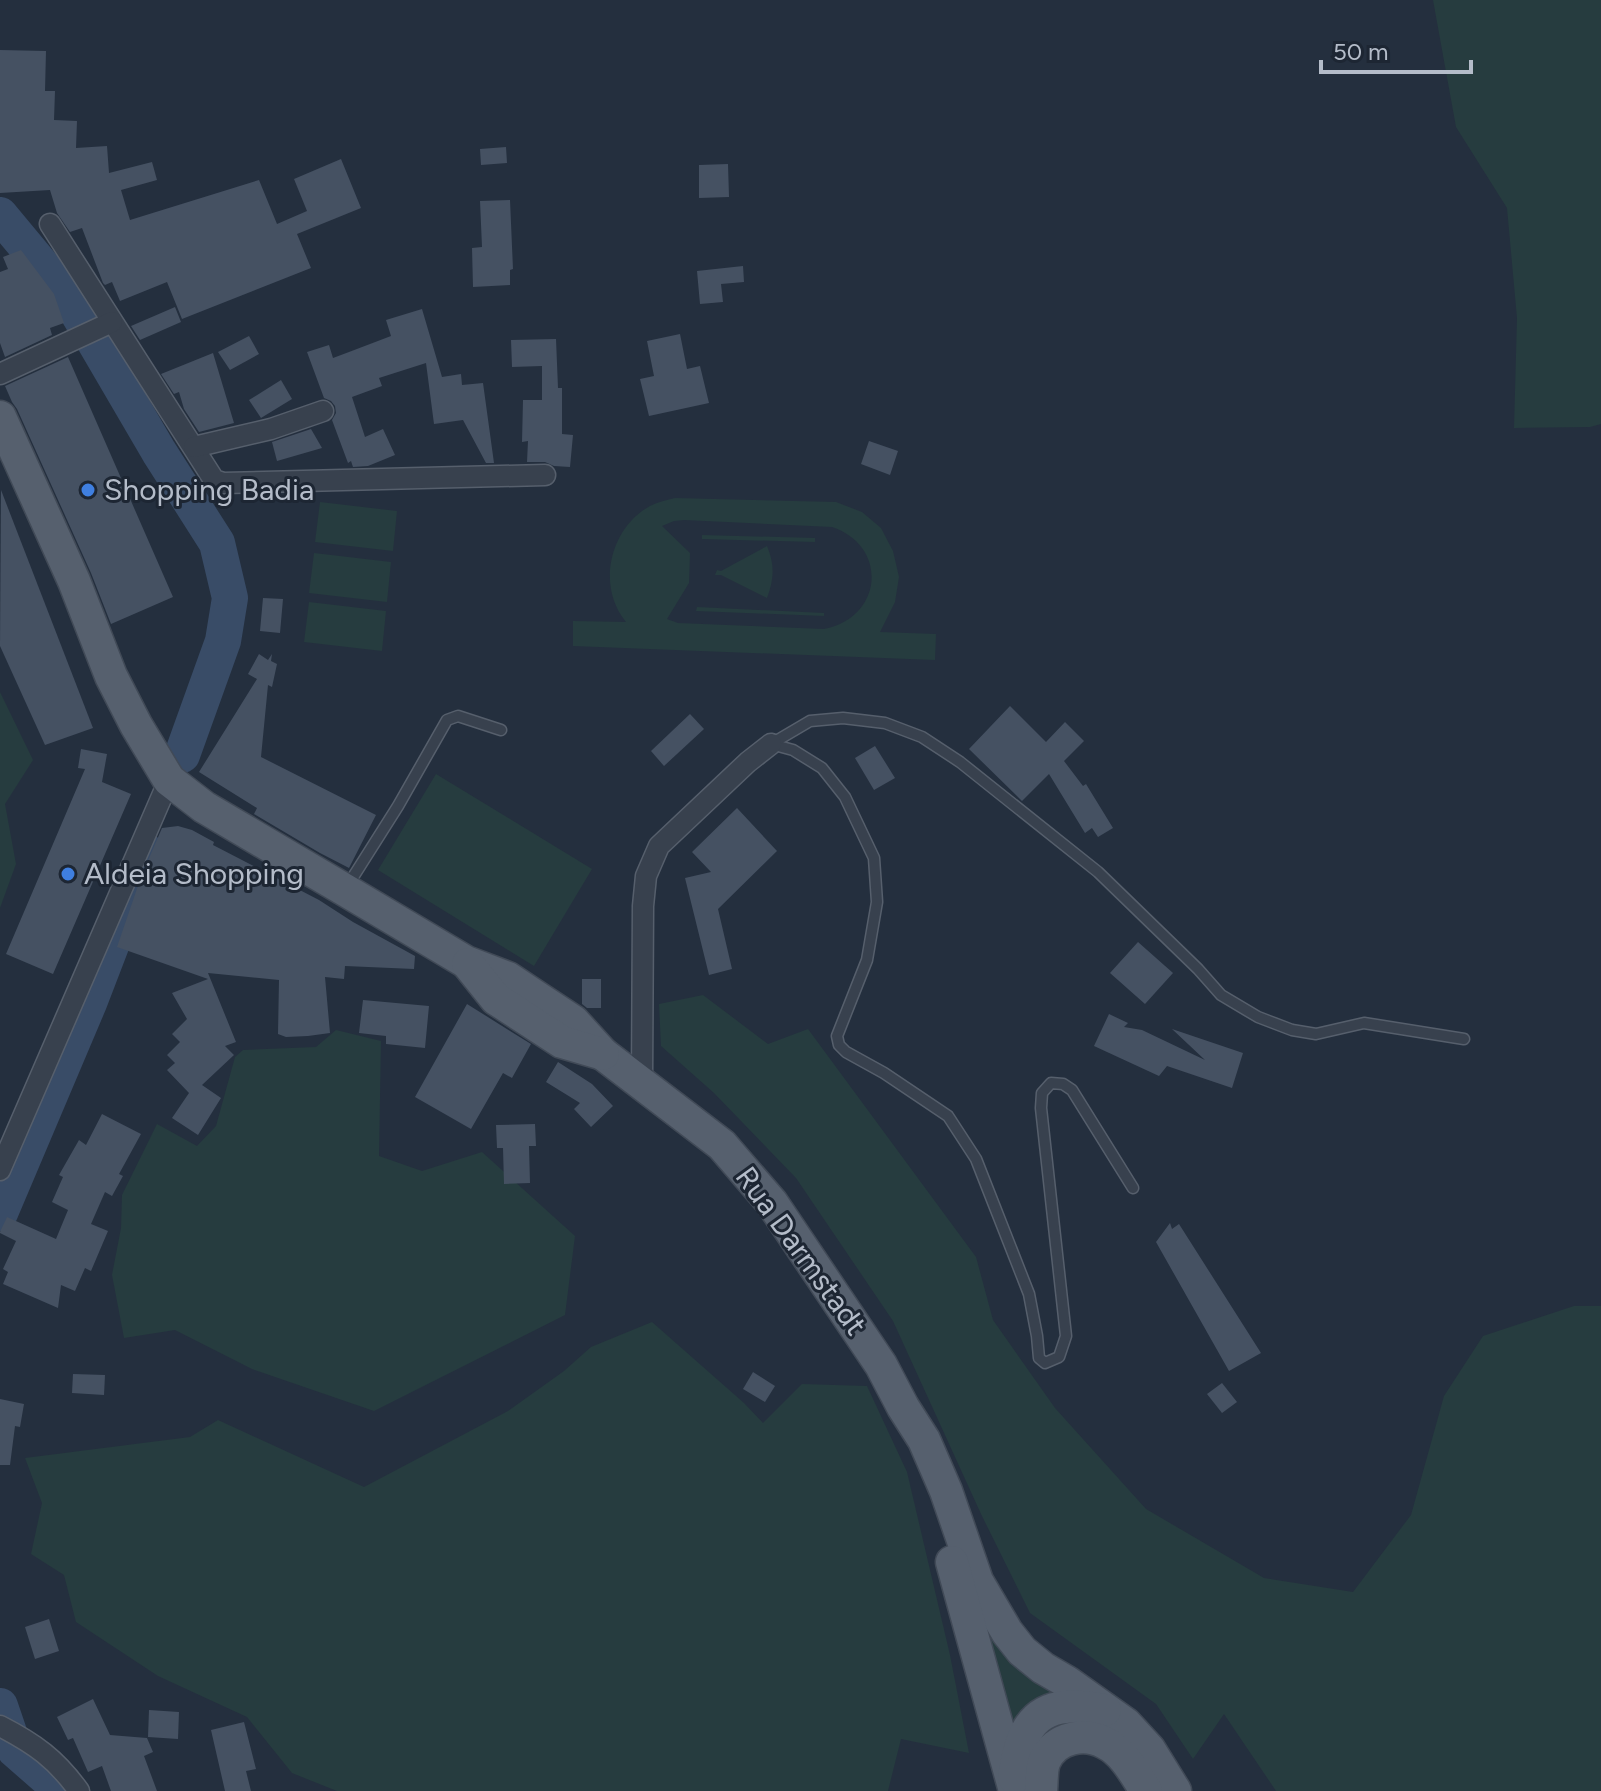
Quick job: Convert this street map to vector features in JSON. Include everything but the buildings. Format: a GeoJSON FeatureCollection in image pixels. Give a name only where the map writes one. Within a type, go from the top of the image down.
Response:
{"type":"FeatureCollection","features":[{"type":"Feature","properties":{"kind":"main road"},"geometry":{"type":"LineString","coordinates":[[0,417],[74,581],[111,676],[169,780]]}},
{"type":"Feature","properties":{"kind":"main road","name":"Rua Darmstadt"},"geometry":{"type":"LineString","coordinates":[[169,780],[204,807],[466,962],[496,999],[562,1042],[603,1054],[722,1145],[772,1203],[853,1321],[903,1407]]}},
{"type":"Feature","properties":{"kind":"main road"},"geometry":{"type":"LineString","coordinates":[[903,1407],[924,1440],[946,1491],[977,1581],[1007,1632],[1022,1651],[1043,1668],[1126,1724],[1149,1749],[1175,1791]]}},
{"type":"Feature","properties":{"kind":"main road"},"geometry":{"type":"LineString","coordinates":[[903,1407],[1023,1789]]}},
{"type":"Feature","properties":{"kind":"main road"},"geometry":{"type":"LineString","coordinates":[[1023,1789],[1018,1752],[1030,1725],[1045,1711],[1067,1706],[1105,1710]]}},
{"type":"Feature","properties":{"kind":"main road"},"geometry":{"type":"LineString","coordinates":[[1023,1789],[1059,1743],[1084,1736],[1107,1743],[1129,1764],[1146,1791]]}},
{"type":"Feature","properties":{"kind":"street"},"geometry":{"type":"LineString","coordinates":[[50,224],[106,324],[214,480],[223,483],[545,475]]}},
{"type":"Feature","properties":{"kind":"street"},"geometry":{"type":"LineString","coordinates":[[0,374],[106,324]]}},
{"type":"Feature","properties":{"kind":"street"},"geometry":{"type":"LineString","coordinates":[[194,447],[271,429],[323,411]]}},
{"type":"Feature","properties":{"kind":"street"},"geometry":{"type":"LineString","coordinates":[[642,1082],[643,906],[646,876],[659,846],[771,744]]}},
{"type":"Feature","properties":{"kind":"street"},"geometry":{"type":"LineString","coordinates":[[0,1170],[169,780]]}},
{"type":"Feature","properties":{"kind":"street"},"geometry":{"type":"LineString","coordinates":[[0,1726],[31,1742],[50,1757],[79,1791]]}},
{"type":"Feature","properties":{"kind":"lane"},"geometry":{"type":"LineString","coordinates":[[345,890],[447,720],[458,716],[501,730]]}},
{"type":"Feature","properties":{"kind":"lane"},"geometry":{"type":"LineString","coordinates":[[771,744],[810,721],[843,718],[885,723],[922,737],[960,762],[1098,872],[1221,995],[1258,1017],[1292,1030],[1316,1034],[1364,1023],[1464,1039]]}},
{"type":"Feature","properties":{"kind":"lane"},"geometry":{"type":"LineString","coordinates":[[771,744],[793,750],[822,768],[845,797],[874,858],[877,902],[867,960],[837,1036],[839,1045],[948,1116],[976,1159],[1029,1294],[1039,1358],[1045,1363],[1059,1357],[1066,1336],[1041,1108],[1042,1093],[1051,1083],[1063,1084],[1072,1090],[1133,1188]]}},
{"type":"Feature","properties":{"kind":"green space"},"geometry":{"type":"Polygon","coordinates":[[[1433,0],[1601,0],[1601,424],[1590,427],[1514,428],[1517,318],[1507,208],[1456,127],[1433,0]]]}},
{"type":"Feature","properties":{"kind":"green space"},"geometry":{"type":"Polygon","coordinates":[[[675,498],[836,502],[862,512],[881,528],[893,551],[899,577],[895,602],[880,632],[936,634],[935,660],[573,646],[573,621],[626,622],[611,592],[610,575],[617,543],[636,516],[650,506],[675,498]],[[684,520],[662,526],[690,553],[689,583],[667,619],[678,623],[824,629],[844,622],[858,611],[867,597],[872,581],[870,565],[863,549],[850,536],[832,527],[684,520]]]}},
{"type":"Feature","properties":{"kind":"green space"},"geometry":{"type":"Polygon","coordinates":[[[320,502],[397,511],[393,551],[315,542],[320,502]]]}},
{"type":"Feature","properties":{"kind":"green space"},"geometry":{"type":"Polygon","coordinates":[[[702,535],[815,538],[815,542],[702,539],[702,535]]]}},
{"type":"Feature","properties":{"kind":"green space"},"geometry":{"type":"Polygon","coordinates":[[[767,546],[773,572],[767,598],[721,575],[715,575],[717,570],[721,571],[767,546]]]}},
{"type":"Feature","properties":{"kind":"green space"},"geometry":{"type":"Polygon","coordinates":[[[314,553],[391,562],[387,602],[309,593],[314,553]]]}},
{"type":"Feature","properties":{"kind":"green space"},"geometry":{"type":"Polygon","coordinates":[[[309,602],[386,611],[382,651],[304,642],[309,602]]]}},
{"type":"Feature","properties":{"kind":"green space"},"geometry":{"type":"Polygon","coordinates":[[[697,607],[824,613],[824,616],[696,611],[697,607]]]}},
{"type":"Feature","properties":{"kind":"green space"},"geometry":{"type":"Polygon","coordinates":[[[0,692],[33,760],[5,804],[16,864],[0,908],[0,692]]]}},
{"type":"Feature","properties":{"kind":"green space"},"geometry":{"type":"Polygon","coordinates":[[[436,774],[592,869],[534,966],[378,870],[436,774]]]}},
{"type":"Feature","properties":{"kind":"green space"},"geometry":{"type":"Polygon","coordinates":[[[703,995],[768,1044],[808,1029],[976,1257],[993,1320],[1055,1408],[1146,1509],[1264,1578],[1353,1592],[1411,1515],[1444,1396],[1483,1336],[1574,1306],[1601,1306],[1601,1791],[1276,1791],[1224,1714],[1193,1759],[1156,1704],[1030,1613],[893,1321],[796,1178],[714,1093],[661,1046],[659,1004],[703,995]]]}},
{"type":"Feature","properties":{"kind":"green space"},"geometry":{"type":"Polygon","coordinates":[[[336,1030],[381,1041],[379,1156],[422,1171],[482,1152],[575,1236],[565,1315],[374,1411],[252,1369],[175,1330],[124,1338],[112,1275],[121,1228],[122,1195],[157,1124],[197,1146],[216,1126],[235,1057],[243,1050],[316,1047],[336,1030]]]}},
{"type":"Feature","properties":{"kind":"green space"},"geometry":{"type":"Polygon","coordinates":[[[652,1322],[763,1423],[802,1384],[867,1386],[907,1472],[950,1655],[969,1753],[901,1739],[888,1791],[337,1791],[292,1773],[247,1717],[158,1676],[76,1622],[64,1575],[31,1554],[42,1503],[25,1458],[190,1437],[218,1420],[364,1487],[508,1411],[564,1371],[591,1347],[652,1322]]]}},
{"type":"Feature","properties":{"kind":"green space"},"geometry":{"type":"Polygon","coordinates":[[[967,1584],[1062,1691],[1009,1740],[967,1584]]]}},
{"type":"Feature","properties":{"kind":"waterway"},"geometry":{"type":"LineString","coordinates":[[0,215],[69,298],[159,452],[217,543],[230,598],[223,641],[182,755]]}},
{"type":"Feature","properties":{"kind":"waterway"},"geometry":{"type":"LineString","coordinates":[[0,1213],[89,1003],[147,852]]}},
{"type":"Feature","properties":{"kind":"waterway"},"geometry":{"type":"LineString","coordinates":[[0,1706],[15,1750],[62,1791]]}},
{"type":"Feature","properties":{"kind":"place","name":"Shopping Badia"},"geometry":{"type":"Point","coordinates":[88,490]}},
{"type":"Feature","properties":{"kind":"place","name":"Aldeia Shopping"},"geometry":{"type":"Point","coordinates":[68,874]}}]}
